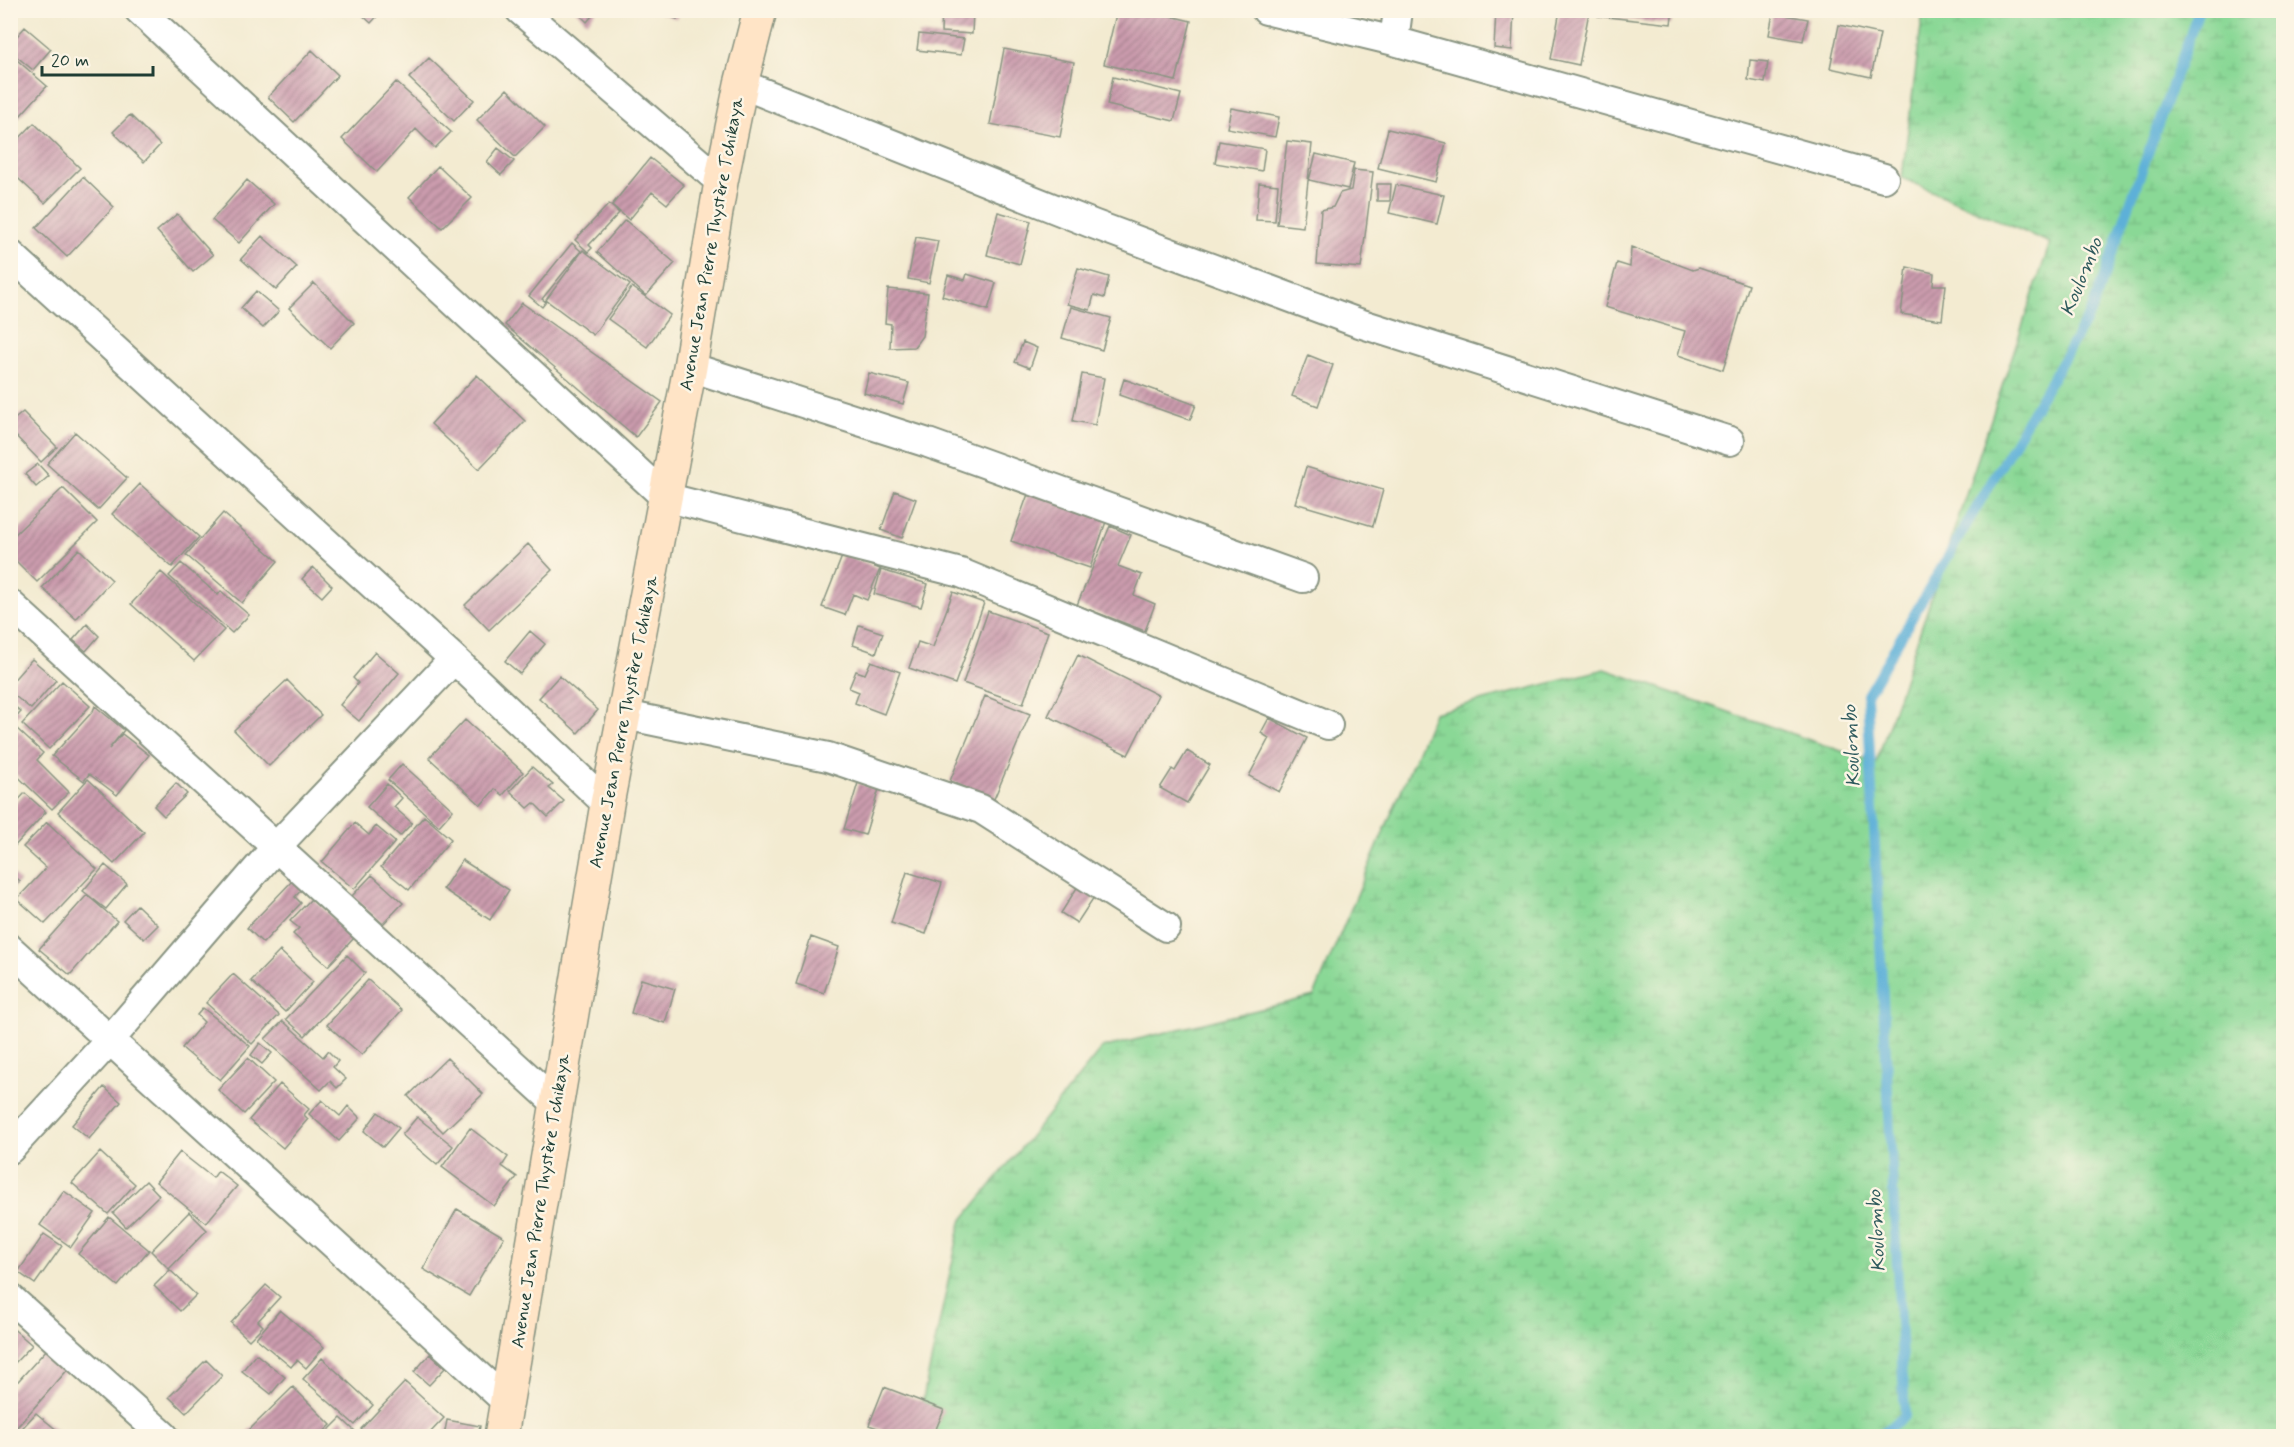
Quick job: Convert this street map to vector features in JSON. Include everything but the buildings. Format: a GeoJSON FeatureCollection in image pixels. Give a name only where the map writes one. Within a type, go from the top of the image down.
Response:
{"type":"FeatureCollection","features":[{"type":"Feature","properties":{"kind":"street"},"geometry":{"type":"LineString","coordinates":[[139,10],[665,497],[961,573],[1328,725]]}},
{"type":"Feature","properties":{"kind":"street"},"geometry":{"type":"LineString","coordinates":[[520,10],[721,182]]}},
{"type":"Feature","properties":{"kind":"street","name":"Avenue Jean Pierre Thystère Tchikaya"},"geometry":{"type":"LineString","coordinates":[[501,1437],[607,804],[690,368],[721,182],[741,84],[760,10]]}},
{"type":"Feature","properties":{"kind":"street"},"geometry":{"type":"LineString","coordinates":[[1266,10],[1394,41],[1884,178]]}},
{"type":"Feature","properties":{"kind":"street"},"geometry":{"type":"LineString","coordinates":[[1394,41],[1398,10]]}},
{"type":"Feature","properties":{"kind":"street"},"geometry":{"type":"LineString","coordinates":[[741,84],[1093,224],[1356,322],[1730,441]]}},
{"type":"Feature","properties":{"kind":"street"},"geometry":{"type":"LineString","coordinates":[[10,254],[454,659],[607,804]]}},
{"type":"Feature","properties":{"kind":"street"},"geometry":{"type":"LineString","coordinates":[[690,368],[928,443],[1303,578]]}},
{"type":"Feature","properties":{"kind":"street"},"geometry":{"type":"LineString","coordinates":[[10,604],[557,1104]]}},
{"type":"Feature","properties":{"kind":"street"},"geometry":{"type":"LineString","coordinates":[[10,1149],[109,1041],[276,847],[454,659]]}},
{"type":"Feature","properties":{"kind":"street"},"geometry":{"type":"LineString","coordinates":[[625,715],[828,757],[981,809],[1166,927]]}},
{"type":"Feature","properties":{"kind":"street"},"geometry":{"type":"LineString","coordinates":[[10,949],[507,1402]]}},
{"type":"Feature","properties":{"kind":"street"},"geometry":{"type":"LineString","coordinates":[[10,1298],[164,1437]]}},
{"type":"Feature","properties":{"kind":"green space"},"geometry":{"type":"Polygon","coordinates":[[[1923,11],[2283,11],[2283,1436],[915,1436],[961,1222],[1102,1048],[1314,996],[1434,713],[1605,669],[1876,763],[2050,243],[1902,178],[1923,11]]]}},
{"type":"Feature","properties":{"kind":"waterway","name":"Koulombo"},"geometry":{"type":"LineString","coordinates":[[1878,1436],[1905,1416],[1867,695],[2092,310],[2199,10]]}}]}
